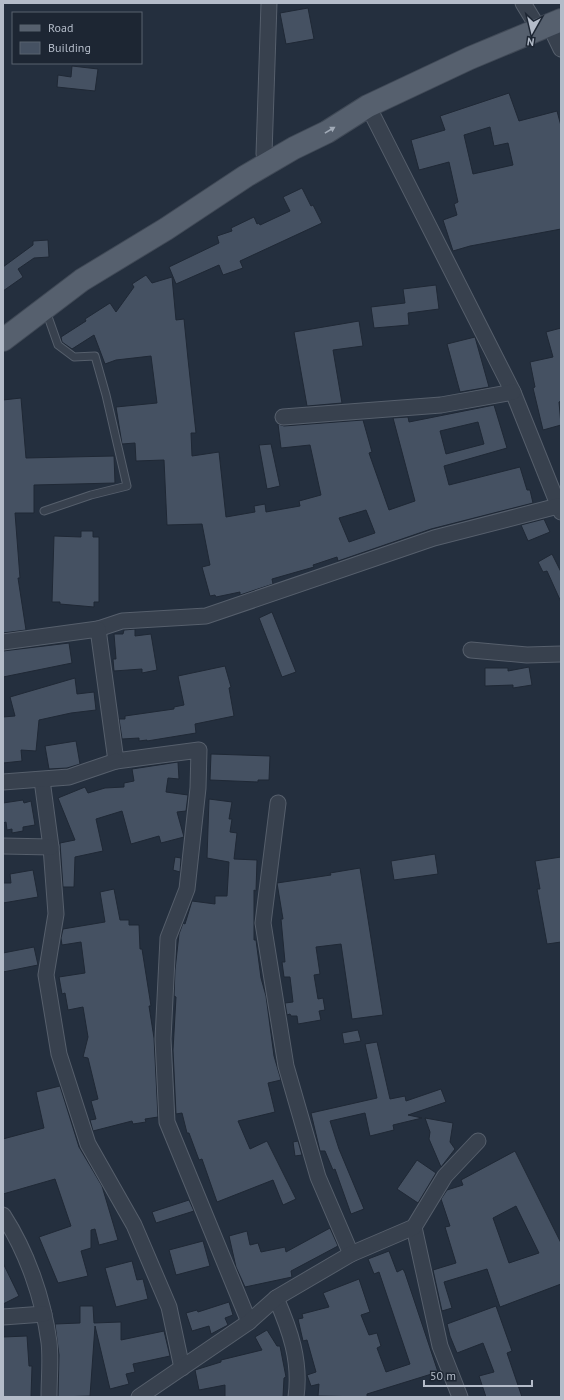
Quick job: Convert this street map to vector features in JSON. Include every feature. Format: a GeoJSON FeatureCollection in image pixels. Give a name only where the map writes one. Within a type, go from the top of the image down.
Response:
{"type":"FeatureCollection","features":[{"type":"Feature","properties":{"kind":"main road"},"geometry":{"type":"LineString","coordinates":[[3,324],[66,279],[161,222],[233,173],[325,116],[546,16]]}},
{"type":"Feature","properties":{"kind":"main road"},"geometry":{"type":"LineString","coordinates":[[3,340],[82,280],[166,229],[246,176],[294,148],[327,132],[368,106],[546,16]]}},
{"type":"Feature","properties":{"kind":"street"},"geometry":{"type":"LineString","coordinates":[[264,154],[269,3]]}},
{"type":"Feature","properties":{"kind":"street"},"geometry":{"type":"LineString","coordinates":[[546,16],[561,49]]}},
{"type":"Feature","properties":{"kind":"street"},"geometry":{"type":"LineString","coordinates":[[3,642],[98,629],[122,621],[206,616],[434,538],[560,509],[514,392],[368,106]]}},
{"type":"Feature","properties":{"kind":"street"},"geometry":{"type":"LineString","coordinates":[[283,417],[441,405],[514,392]]}},
{"type":"Feature","properties":{"kind":"street"},"geometry":{"type":"LineString","coordinates":[[98,629],[116,761]]}},
{"type":"Feature","properties":{"kind":"street"},"geometry":{"type":"LineString","coordinates":[[471,650],[527,655],[561,654]]}},
{"type":"Feature","properties":{"kind":"street"},"geometry":{"type":"LineString","coordinates":[[3,782],[69,777],[116,761],[199,750],[198,788],[187,889],[168,938],[163,1039],[167,1122],[249,1322]]}},
{"type":"Feature","properties":{"kind":"street"},"geometry":{"type":"LineString","coordinates":[[42,780],[51,847],[56,914],[46,975],[59,1054],[88,1144],[134,1225],[169,1308],[182,1368]]}},
{"type":"Feature","properties":{"kind":"street"},"geometry":{"type":"LineString","coordinates":[[278,803],[263,923],[286,1066],[318,1177],[351,1254]]}},
{"type":"Feature","properties":{"kind":"street"},"geometry":{"type":"LineString","coordinates":[[3,846],[51,847]]}},
{"type":"Feature","properties":{"kind":"street"},"geometry":{"type":"LineString","coordinates":[[139,1397],[249,1322],[276,1298],[351,1254],[414,1227],[445,1176],[478,1141]]}},
{"type":"Feature","properties":{"kind":"street"},"geometry":{"type":"LineString","coordinates":[[3,1215],[12,1230],[29,1266],[44,1314],[49,1343],[49,1397]]}},
{"type":"Feature","properties":{"kind":"street"},"geometry":{"type":"LineString","coordinates":[[414,1227],[440,1346],[460,1397]]}},
{"type":"Feature","properties":{"kind":"street"},"geometry":{"type":"LineString","coordinates":[[276,1298],[290,1333],[296,1357],[296,1397]]}},
{"type":"Feature","properties":{"kind":"street"},"geometry":{"type":"LineString","coordinates":[[3,1316],[44,1314]]}},
{"type":"Feature","properties":{"kind":"lane"},"geometry":{"type":"LineString","coordinates":[[44,511],[91,495],[126,486],[106,395],[95,356],[74,357],[58,345],[45,307]]}},
{"type":"Feature","properties":{"kind":"building"},"geometry":{"type":"Polygon","coordinates":[[[308,8],[314,39],[286,44],[280,13],[308,8]]]}},
{"type":"Feature","properties":{"kind":"building"},"geometry":{"type":"Polygon","coordinates":[[[72,66],[98,69],[95,91],[57,87],[58,75],[71,77],[72,66]]]}},
{"type":"Feature","properties":{"kind":"building"},"geometry":{"type":"Polygon","coordinates":[[[509,93],[519,121],[557,111],[561,126],[561,229],[470,246],[453,251],[443,220],[457,215],[454,204],[458,202],[449,162],[419,170],[411,140],[445,130],[440,116],[509,93]],[[490,127],[464,135],[473,174],[513,165],[508,143],[494,146],[490,127]]]}},
{"type":"Feature","properties":{"kind":"building"},"geometry":{"type":"Polygon","coordinates":[[[302,188],[322,223],[240,261],[243,268],[223,275],[219,265],[176,284],[169,267],[219,243],[217,236],[232,231],[231,228],[254,217],[257,224],[259,223],[260,225],[290,211],[283,197],[302,188]]]}},
{"type":"Feature","properties":{"kind":"building"},"geometry":{"type":"Polygon","coordinates":[[[48,240],[49,257],[34,258],[18,269],[23,277],[3,291],[3,267],[33,245],[33,241],[48,240]]]}},
{"type":"Feature","properties":{"kind":"building"},"geometry":{"type":"Polygon","coordinates":[[[146,275],[152,283],[172,277],[176,320],[184,319],[196,433],[191,433],[192,456],[219,452],[226,517],[255,512],[254,506],[265,504],[266,512],[300,506],[299,501],[321,495],[310,445],[281,448],[278,424],[284,426],[363,420],[372,452],[369,453],[389,510],[415,501],[393,418],[408,417],[409,422],[494,405],[507,448],[444,466],[449,485],[520,467],[527,490],[530,490],[533,503],[431,529],[338,561],[337,557],[313,565],[314,567],[272,579],[273,584],[240,595],[240,592],[216,597],[215,595],[210,596],[202,567],[210,565],[202,524],[167,525],[164,460],[136,461],[135,443],[122,444],[116,407],[157,403],[151,356],[116,360],[105,364],[94,335],[72,349],[62,342],[61,337],[110,303],[116,312],[134,287],[132,284],[146,275]],[[478,422],[440,431],[446,454],[484,444],[478,422]],[[366,510],[339,518],[349,542],[375,533],[366,510]]]}},
{"type":"Feature","properties":{"kind":"building"},"geometry":{"type":"Polygon","coordinates":[[[436,285],[439,309],[408,313],[409,325],[374,328],[371,307],[405,303],[403,289],[436,285]]]}},
{"type":"Feature","properties":{"kind":"building"},"geometry":{"type":"Polygon","coordinates":[[[359,321],[363,346],[333,350],[342,403],[307,406],[294,332],[359,321]]]}},
{"type":"Feature","properties":{"kind":"building"},"geometry":{"type":"Polygon","coordinates":[[[561,328],[561,401],[559,402],[561,425],[543,430],[533,388],[535,387],[530,362],[553,357],[546,332],[561,328]]]}},
{"type":"Feature","properties":{"kind":"building"},"geometry":{"type":"Polygon","coordinates":[[[475,337],[489,387],[460,392],[447,344],[475,337]]]}},
{"type":"Feature","properties":{"kind":"building"},"geometry":{"type":"Polygon","coordinates":[[[21,398],[26,458],[114,456],[115,483],[34,485],[34,513],[15,513],[20,578],[18,578],[26,630],[3,633],[3,400],[21,398]]]}},
{"type":"Feature","properties":{"kind":"building"},"geometry":{"type":"Polygon","coordinates":[[[271,444],[280,486],[267,489],[259,445],[271,444]]]}},
{"type":"Feature","properties":{"kind":"building"},"geometry":{"type":"Polygon","coordinates":[[[544,519],[550,532],[528,541],[521,525],[544,519]]]}},
{"type":"Feature","properties":{"kind":"building"},"geometry":{"type":"Polygon","coordinates":[[[81,531],[93,531],[93,537],[99,537],[99,602],[94,602],[94,607],[52,602],[54,536],[81,537],[81,531]]]}},
{"type":"Feature","properties":{"kind":"building"},"geometry":{"type":"Polygon","coordinates":[[[552,554],[561,572],[561,602],[547,571],[543,572],[538,562],[552,554]]]}},
{"type":"Feature","properties":{"kind":"building"},"geometry":{"type":"Polygon","coordinates":[[[272,612],[296,672],[282,677],[259,618],[272,612]]]}},
{"type":"Feature","properties":{"kind":"building"},"geometry":{"type":"Polygon","coordinates":[[[135,629],[135,636],[151,634],[157,670],[142,673],[142,669],[114,671],[113,659],[116,659],[114,634],[123,634],[124,630],[135,629]]]}},
{"type":"Feature","properties":{"kind":"building"},"geometry":{"type":"Polygon","coordinates":[[[69,643],[72,663],[3,677],[3,651],[69,643]]]}},
{"type":"Feature","properties":{"kind":"building"},"geometry":{"type":"Polygon","coordinates":[[[225,666],[231,687],[229,688],[234,716],[195,724],[196,733],[147,741],[139,741],[139,738],[122,739],[119,719],[125,719],[125,716],[174,709],[174,707],[184,705],[178,676],[225,666]]]}},
{"type":"Feature","properties":{"kind":"building"},"geometry":{"type":"Polygon","coordinates":[[[529,667],[532,685],[513,688],[513,685],[485,686],[485,668],[508,668],[508,671],[529,667]]]}},
{"type":"Feature","properties":{"kind":"building"},"geometry":{"type":"Polygon","coordinates":[[[75,678],[77,694],[94,692],[96,710],[71,713],[39,720],[36,751],[21,750],[22,761],[3,763],[3,717],[15,716],[10,697],[75,678]]]}},
{"type":"Feature","properties":{"kind":"building"},"geometry":{"type":"Polygon","coordinates":[[[76,741],[80,764],[67,768],[49,769],[45,746],[76,741]]]}},
{"type":"Feature","properties":{"kind":"building"},"geometry":{"type":"Polygon","coordinates":[[[211,754],[270,756],[269,780],[258,780],[258,782],[210,780],[211,754]]]}},
{"type":"Feature","properties":{"kind":"building"},"geometry":{"type":"Polygon","coordinates":[[[178,762],[179,779],[168,778],[166,792],[188,795],[186,811],[177,812],[184,837],[161,843],[159,836],[131,844],[122,811],[96,819],[103,851],[75,857],[74,887],[63,887],[60,843],[75,840],[58,798],[85,787],[88,793],[105,788],[124,787],[124,783],[134,781],[132,769],[178,762]]]}},
{"type":"Feature","properties":{"kind":"building"},"geometry":{"type":"Polygon","coordinates":[[[209,799],[232,802],[229,819],[232,819],[230,832],[237,833],[234,859],[257,860],[256,891],[254,890],[254,940],[256,940],[261,978],[266,996],[274,1056],[281,1080],[268,1083],[275,1112],[238,1121],[250,1149],[267,1141],[296,1199],[283,1205],[273,1180],[217,1202],[202,1159],[199,1160],[189,1133],[187,1133],[182,1113],[176,1114],[173,1050],[176,997],[174,996],[175,970],[179,934],[183,923],[185,924],[192,901],[215,904],[215,896],[227,896],[229,862],[207,858],[209,799]]]}},
{"type":"Feature","properties":{"kind":"building"},"geometry":{"type":"Polygon","coordinates":[[[23,800],[24,803],[31,801],[35,825],[23,827],[23,831],[12,833],[12,829],[7,830],[6,822],[3,823],[3,803],[23,800]]]}},
{"type":"Feature","properties":{"kind":"building"},"geometry":{"type":"Polygon","coordinates":[[[435,854],[438,874],[394,880],[391,861],[435,854]]]}},
{"type":"Feature","properties":{"kind":"building"},"geometry":{"type":"Polygon","coordinates":[[[175,857],[181,858],[180,872],[173,870],[175,857]]]}},
{"type":"Feature","properties":{"kind":"building"},"geometry":{"type":"Polygon","coordinates":[[[561,857],[561,942],[547,944],[537,889],[540,889],[535,861],[561,857]]]}},
{"type":"Feature","properties":{"kind":"building"},"geometry":{"type":"Polygon","coordinates":[[[360,868],[383,1015],[352,1019],[341,944],[316,947],[320,974],[314,975],[318,999],[323,998],[325,1010],[319,1011],[321,1020],[298,1024],[297,1016],[291,1016],[290,1014],[287,1015],[285,1003],[293,1002],[290,977],[284,977],[282,962],[285,962],[281,919],[283,919],[277,883],[331,875],[330,873],[360,868]]]}},
{"type":"Feature","properties":{"kind":"building"},"geometry":{"type":"Polygon","coordinates":[[[33,870],[38,897],[3,903],[3,883],[11,883],[10,874],[33,870]]]}},
{"type":"Feature","properties":{"kind":"building"},"geometry":{"type":"Polygon","coordinates":[[[114,889],[120,920],[129,920],[129,925],[139,925],[140,949],[142,949],[151,1006],[149,1006],[154,1038],[158,1117],[145,1119],[146,1122],[133,1124],[132,1121],[93,1131],[90,1120],[96,1119],[91,1101],[98,1099],[88,1058],[83,1057],[88,1037],[83,1007],[68,1010],[65,993],[62,994],[59,977],[85,973],[81,942],[62,945],[61,938],[63,929],[105,922],[100,892],[114,889]]]}},
{"type":"Feature","properties":{"kind":"building"},"geometry":{"type":"Polygon","coordinates":[[[34,947],[38,965],[3,972],[3,953],[34,947]]]}},
{"type":"Feature","properties":{"kind":"building"},"geometry":{"type":"Polygon","coordinates":[[[358,1030],[361,1041],[344,1044],[342,1033],[358,1030]]]}},
{"type":"Feature","properties":{"kind":"building"},"geometry":{"type":"Polygon","coordinates":[[[377,1042],[390,1099],[405,1096],[406,1101],[441,1089],[446,1102],[408,1115],[422,1118],[393,1125],[394,1130],[370,1136],[365,1113],[330,1121],[339,1149],[364,1209],[351,1214],[335,1169],[333,1170],[325,1151],[320,1151],[311,1113],[377,1098],[365,1044],[377,1042]]]}},
{"type":"Feature","properties":{"kind":"building"},"geometry":{"type":"Polygon","coordinates":[[[60,1086],[79,1147],[102,1186],[118,1240],[99,1245],[95,1229],[91,1230],[91,1248],[81,1251],[88,1276],[58,1283],[39,1237],[71,1226],[55,1179],[3,1194],[3,1139],[44,1128],[36,1092],[60,1086]]]}},
{"type":"Feature","properties":{"kind":"building"},"geometry":{"type":"Polygon","coordinates":[[[425,1118],[453,1123],[450,1142],[455,1149],[441,1167],[429,1139],[430,1132],[425,1118]]]}},
{"type":"Feature","properties":{"kind":"building"},"geometry":{"type":"Polygon","coordinates":[[[298,1141],[302,1155],[295,1156],[293,1142],[298,1141]]]}},
{"type":"Feature","properties":{"kind":"building"},"geometry":{"type":"Polygon","coordinates":[[[515,1151],[561,1243],[561,1284],[500,1307],[487,1269],[444,1282],[452,1308],[442,1311],[433,1270],[456,1263],[445,1227],[450,1226],[441,1199],[447,1190],[463,1185],[461,1180],[515,1151]],[[516,1206],[493,1218],[509,1263],[539,1253],[516,1206]]]}},
{"type":"Feature","properties":{"kind":"building"},"geometry":{"type":"Polygon","coordinates":[[[417,1160],[436,1173],[418,1203],[397,1189],[417,1160]]]}},
{"type":"Feature","properties":{"kind":"building"},"geometry":{"type":"Polygon","coordinates":[[[189,1200],[194,1211],[156,1223],[152,1212],[189,1200]]]}},
{"type":"Feature","properties":{"kind":"building"},"geometry":{"type":"Polygon","coordinates":[[[330,1228],[338,1246],[291,1271],[292,1277],[245,1287],[236,1267],[229,1236],[247,1231],[250,1245],[258,1243],[261,1252],[285,1247],[286,1252],[330,1228]]]}},
{"type":"Feature","properties":{"kind":"building"},"geometry":{"type":"Polygon","coordinates":[[[203,1241],[210,1266],[176,1275],[169,1250],[203,1241]]]}},
{"type":"Feature","properties":{"kind":"building"},"geometry":{"type":"Polygon","coordinates":[[[389,1251],[397,1272],[403,1269],[405,1273],[438,1372],[367,1394],[367,1397],[318,1396],[319,1384],[311,1386],[307,1375],[316,1372],[307,1340],[303,1341],[298,1319],[303,1318],[302,1314],[329,1307],[323,1293],[359,1279],[370,1312],[361,1315],[369,1335],[377,1333],[381,1346],[377,1348],[386,1372],[410,1364],[379,1272],[374,1274],[368,1259],[389,1251]]]}},
{"type":"Feature","properties":{"kind":"building"},"geometry":{"type":"Polygon","coordinates":[[[132,1261],[137,1280],[143,1279],[148,1299],[116,1307],[105,1268],[132,1261]]]}},
{"type":"Feature","properties":{"kind":"building"},"geometry":{"type":"Polygon","coordinates":[[[3,1263],[19,1296],[3,1304],[3,1263]]]}},
{"type":"Feature","properties":{"kind":"building"},"geometry":{"type":"Polygon","coordinates":[[[229,1302],[233,1315],[225,1318],[228,1325],[211,1334],[209,1326],[192,1331],[186,1313],[197,1310],[198,1312],[229,1302]]]}},
{"type":"Feature","properties":{"kind":"building"},"geometry":{"type":"Polygon","coordinates":[[[80,1306],[93,1306],[94,1323],[121,1322],[121,1340],[164,1331],[170,1356],[133,1364],[135,1372],[126,1374],[129,1384],[110,1389],[95,1326],[90,1396],[58,1397],[59,1355],[55,1324],[80,1323],[80,1306]]]}},
{"type":"Feature","properties":{"kind":"building"},"geometry":{"type":"Polygon","coordinates":[[[496,1306],[512,1351],[507,1353],[522,1397],[486,1397],[479,1376],[494,1372],[483,1343],[457,1353],[450,1336],[447,1324],[496,1306]]]}},
{"type":"Feature","properties":{"kind":"building"},"geometry":{"type":"Polygon","coordinates":[[[267,1330],[277,1346],[280,1346],[286,1377],[284,1378],[283,1397],[225,1397],[225,1385],[199,1390],[195,1370],[221,1362],[221,1360],[262,1350],[255,1337],[267,1330]]]}},
{"type":"Feature","properties":{"kind":"building"},"geometry":{"type":"Polygon","coordinates":[[[27,1336],[29,1366],[32,1366],[31,1397],[3,1397],[3,1337],[27,1336]]]}}]}
